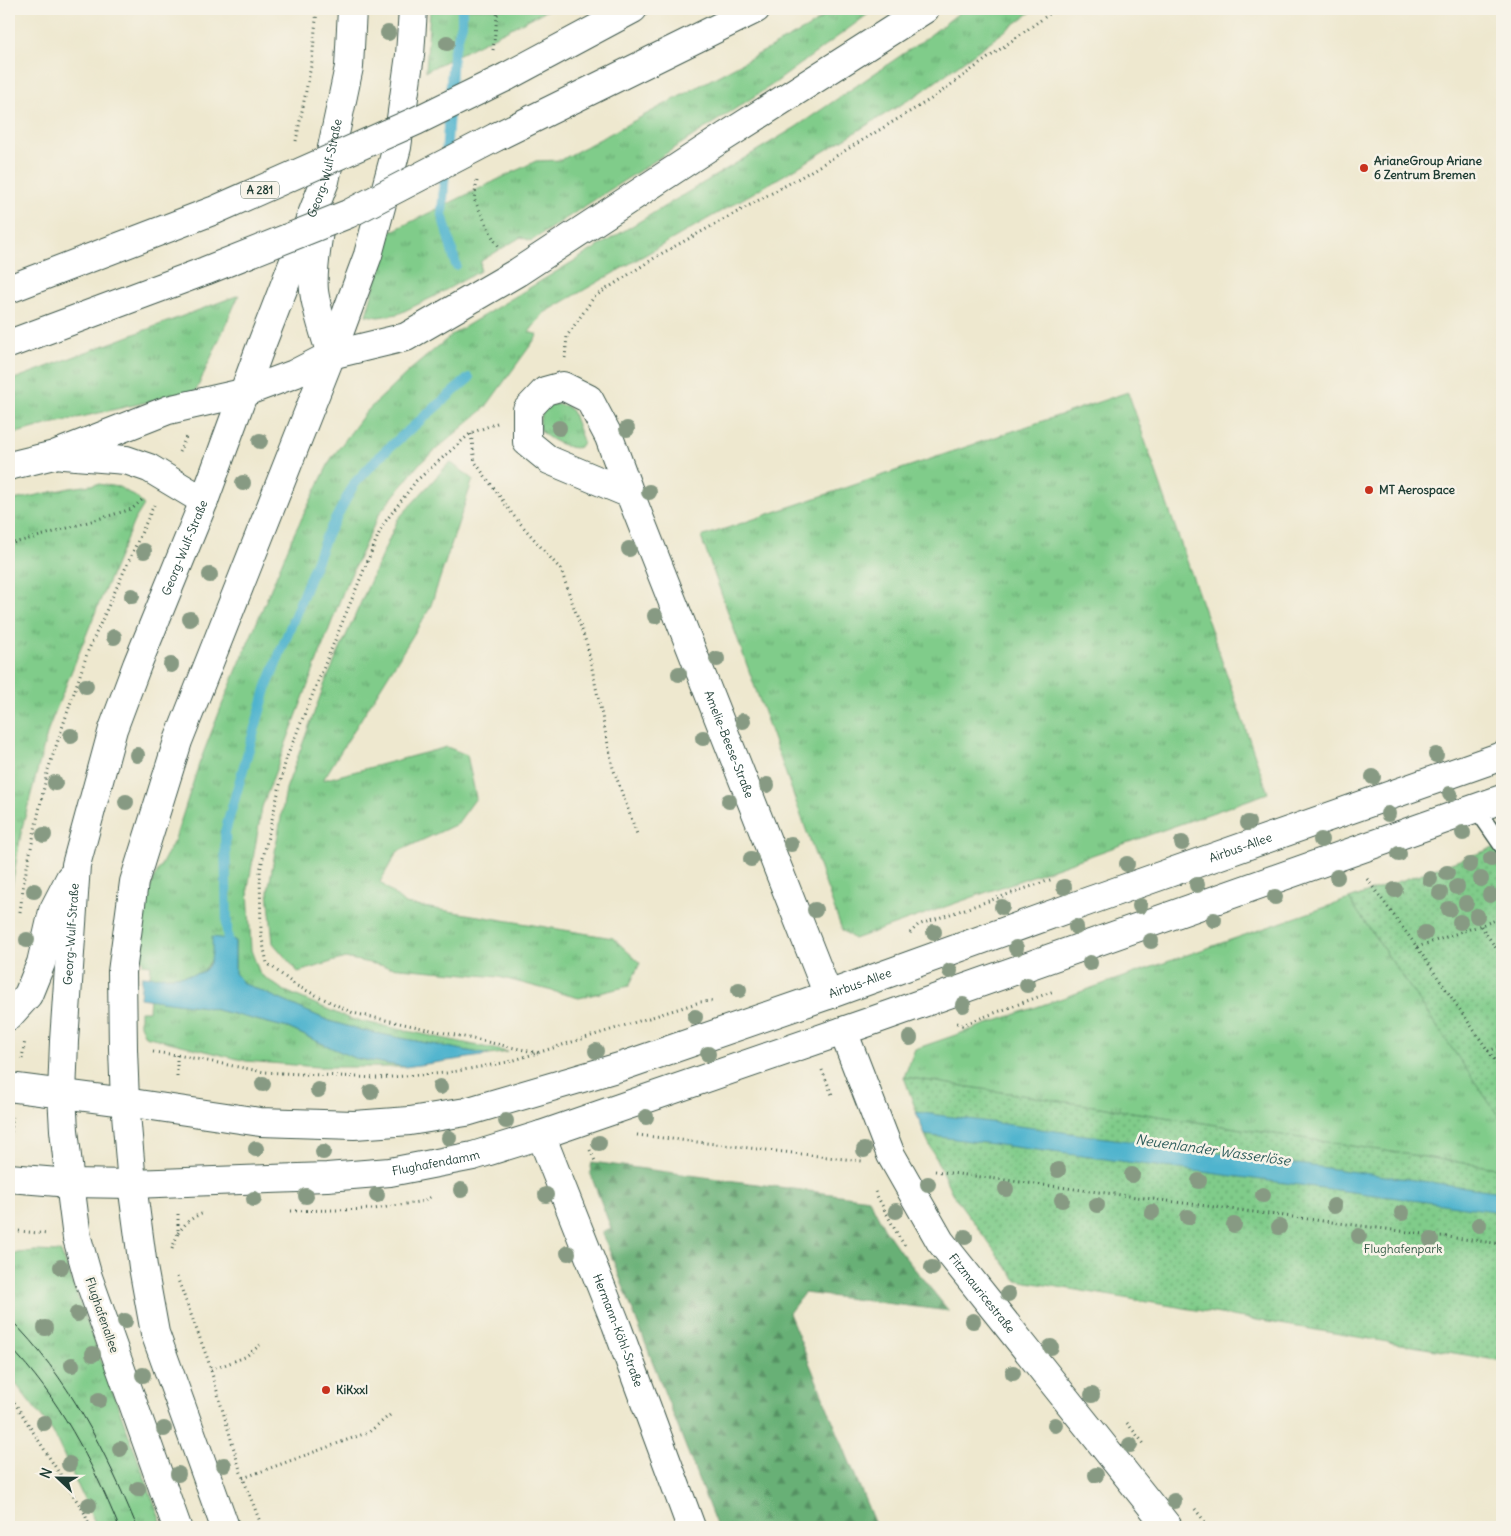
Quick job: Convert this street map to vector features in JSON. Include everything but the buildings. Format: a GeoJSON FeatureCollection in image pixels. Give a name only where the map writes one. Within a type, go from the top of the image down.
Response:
{"type":"FeatureCollection","features":[{"type":"Feature","properties":{"kind":"main road","name":"Georg-Wulf-Straße"},"geometry":{"type":"LineString","coordinates":[[62,1095],[76,865],[113,729],[204,500],[325,181],[349,67],[352,9]]}},
{"type":"Feature","properties":{"kind":"main road"},"geometry":{"type":"LineString","coordinates":[[224,1527],[155,1333],[143,1267],[132,1184],[125,1102],[122,972],[134,882],[178,741],[332,355],[368,255],[397,147],[410,55],[413,9]]}},
{"type":"Feature","properties":{"kind":"main road","name":"A 281"},"geometry":{"type":"LineString","coordinates":[[9,289],[215,210],[416,121],[506,77],[633,9]]}},
{"type":"Feature","properties":{"kind":"main road"},"geometry":{"type":"LineString","coordinates":[[9,344],[205,271],[348,214],[498,136],[756,9]]}},
{"type":"Feature","properties":{"kind":"main road"},"geometry":{"type":"LineString","coordinates":[[9,466],[54,454],[168,410],[243,393],[294,374],[332,355],[406,337],[518,272],[925,9]]}},
{"type":"Feature","properties":{"kind":"main road"},"geometry":{"type":"LineString","coordinates":[[325,181],[314,290],[332,355]]}},
{"type":"Feature","properties":{"kind":"main road"},"geometry":{"type":"LineString","coordinates":[[563,386],[544,391],[527,410],[527,442],[549,460],[630,494]]}},
{"type":"Feature","properties":{"kind":"main road","name":"Amelie-Beese-Straße"},"geometry":{"type":"LineString","coordinates":[[563,386],[589,399],[608,436],[828,995]]}},
{"type":"Feature","properties":{"kind":"main road"},"geometry":{"type":"LineString","coordinates":[[54,454],[126,460],[148,468],[204,500]]}},
{"type":"Feature","properties":{"kind":"main road","name":"Airbus-Allee"},"geometry":{"type":"LineString","coordinates":[[843,1031],[828,995],[1502,756]]}},
{"type":"Feature","properties":{"kind":"main road"},"geometry":{"type":"LineString","coordinates":[[843,1031],[1502,799]]}},
{"type":"Feature","properties":{"kind":"main road"},"geometry":{"type":"LineString","coordinates":[[9,1016],[28,995],[41,963],[53,911],[76,865]]}},
{"type":"Feature","properties":{"kind":"main road"},"geometry":{"type":"LineString","coordinates":[[9,1087],[260,1122],[354,1125],[410,1121],[466,1112],[623,1066],[828,995]]}},
{"type":"Feature","properties":{"kind":"main road","name":"Flughafendamm"},"geometry":{"type":"LineString","coordinates":[[9,1178],[70,1183],[132,1184],[327,1177],[390,1172],[473,1156],[541,1135],[843,1031]]}},
{"type":"Feature","properties":{"kind":"main road","name":"Fitzmauricestraße"},"geometry":{"type":"LineString","coordinates":[[843,1031],[891,1155],[940,1241],[1168,1527]]}},
{"type":"Feature","properties":{"kind":"main road","name":"Flughafenallee"},"geometry":{"type":"LineString","coordinates":[[62,1095],[70,1183],[78,1238],[88,1277],[177,1527]]}},
{"type":"Feature","properties":{"kind":"main road","name":"Hermann-Köhl-Straße"},"geometry":{"type":"LineString","coordinates":[[541,1135],[616,1324],[692,1527]]}},
{"type":"Feature","properties":{"kind":"lane"},"geometry":{"type":"LineString","coordinates":[[1475,807],[1502,846]]}},
{"type":"Feature","properties":{"kind":"path"},"geometry":{"type":"LineString","coordinates":[[563,386],[567,336],[594,297],[659,255],[801,177],[931,99],[1056,9]]}},
{"type":"Feature","properties":{"kind":"path"},"geometry":{"type":"LineString","coordinates":[[527,410],[471,434],[416,481],[382,526],[286,759],[260,871],[261,934],[267,963],[295,985],[353,1013],[539,1053]]}},
{"type":"Feature","properties":{"kind":"path"},"geometry":{"type":"LineString","coordinates":[[471,434],[475,462],[513,515],[561,570],[587,645],[613,768],[638,837]]}},
{"type":"Feature","properties":{"kind":"path"},"geometry":{"type":"LineString","coordinates":[[9,544],[132,509],[167,478]]}},
{"type":"Feature","properties":{"kind":"path"},"geometry":{"type":"LineString","coordinates":[[1344,855],[1366,878],[1502,1071]]}},
{"type":"Feature","properties":{"kind":"path"},"geometry":{"type":"LineString","coordinates":[[904,938],[918,925],[1057,878]]}},
{"type":"Feature","properties":{"kind":"path"},"geometry":{"type":"LineString","coordinates":[[1417,948],[1502,918]]}},
{"type":"Feature","properties":{"kind":"path"},"geometry":{"type":"LineString","coordinates":[[1481,926],[1502,957]]}},
{"type":"Feature","properties":{"kind":"path"},"geometry":{"type":"LineString","coordinates":[[123,1049],[177,1055],[264,1072],[377,1078],[446,1073],[508,1062],[700,1002],[716,1001]]}},
{"type":"Feature","properties":{"kind":"path"},"geometry":{"type":"LineString","coordinates":[[1488,1050],[1502,1046]]}},
{"type":"Feature","properties":{"kind":"path"},"geometry":{"type":"LineString","coordinates":[[177,1055],[178,1110]]}},
{"type":"Feature","properties":{"kind":"path"},"geometry":{"type":"LineString","coordinates":[[633,1135],[854,1160]]}},
{"type":"Feature","properties":{"kind":"path"},"geometry":{"type":"LineString","coordinates":[[587,1144],[595,1160]]}},
{"type":"Feature","properties":{"kind":"path"},"geometry":{"type":"LineString","coordinates":[[933,1170],[1502,1244]]}},
{"type":"Feature","properties":{"kind":"path"},"geometry":{"type":"LineString","coordinates":[[173,1257],[172,1248],[178,1233],[178,1182]]}},
{"type":"Feature","properties":{"kind":"path"},"geometry":{"type":"LineString","coordinates":[[176,1273],[211,1370],[243,1478],[262,1527]]}},
{"type":"Feature","properties":{"kind":"path"},"geometry":{"type":"LineString","coordinates":[[211,1370],[244,1357],[260,1345]]}},
{"type":"Feature","properties":{"kind":"path"},"geometry":{"type":"LineString","coordinates":[[9,1394],[84,1512],[90,1527]]}},
{"type":"Feature","properties":{"kind":"path"},"geometry":{"type":"LineString","coordinates":[[243,1478],[369,1432],[390,1415]]}},
{"type":"Feature","properties":{"kind":"green space"},"geometry":{"type":"Polygon","coordinates":[[[430,9],[549,9],[426,71],[430,9]]]}},
{"type":"Feature","properties":{"kind":"green space"},"geometry":{"type":"Polygon","coordinates":[[[835,9],[875,9],[775,83],[531,241],[521,237],[481,261],[480,271],[398,314],[378,317],[366,315],[390,232],[536,161],[561,160],[809,27],[835,9]]]}},
{"type":"Feature","properties":{"kind":"green space"},"geometry":{"type":"Polygon","coordinates":[[[964,9],[1035,9],[920,93],[798,167],[544,313],[529,332],[538,335],[485,408],[419,464],[379,514],[343,592],[262,807],[248,888],[251,950],[260,974],[283,990],[350,1019],[508,1052],[489,1055],[364,1031],[329,1021],[243,983],[235,973],[235,940],[212,958],[204,971],[191,975],[150,977],[151,965],[143,964],[143,959],[137,959],[142,916],[153,880],[175,839],[199,764],[293,536],[331,459],[366,412],[409,371],[453,334],[796,127],[925,39],[964,9]]]}},
{"type":"Feature","properties":{"kind":"green space"},"geometry":{"type":"Polygon","coordinates":[[[239,295],[196,391],[9,435],[9,381],[239,295]]]}},
{"type":"Feature","properties":{"kind":"green space"},"geometry":{"type":"Polygon","coordinates":[[[1128,392],[1268,793],[854,939],[842,930],[701,537],[1128,392]]]}},
{"type":"Feature","properties":{"kind":"green space"},"geometry":{"type":"Polygon","coordinates":[[[557,404],[566,406],[572,411],[583,441],[580,447],[576,448],[560,444],[541,431],[540,422],[543,412],[548,407],[557,404]]]}},
{"type":"Feature","properties":{"kind":"green space"},"geometry":{"type":"Polygon","coordinates":[[[450,462],[473,479],[430,608],[323,780],[447,747],[467,755],[476,798],[457,824],[397,852],[380,882],[405,904],[613,938],[640,963],[629,986],[579,998],[499,977],[389,967],[345,958],[298,972],[273,943],[268,892],[286,789],[325,683],[398,519],[450,462]]]}},
{"type":"Feature","properties":{"kind":"green space"},"geometry":{"type":"Polygon","coordinates":[[[98,484],[119,487],[136,497],[144,505],[134,521],[49,727],[22,828],[9,903],[9,501],[98,484]]]}},
{"type":"Feature","properties":{"kind":"green space"},"geometry":{"type":"Polygon","coordinates":[[[1502,845],[1502,1121],[1349,899],[1502,845]]]}},
{"type":"Feature","properties":{"kind":"green space"},"geometry":{"type":"Polygon","coordinates":[[[1349,899],[1502,1121],[1502,1169],[904,1077],[915,1049],[1349,899]]]}},
{"type":"Feature","properties":{"kind":"green space"},"geometry":{"type":"Polygon","coordinates":[[[150,999],[205,1007],[288,1028],[354,1058],[405,1067],[318,1067],[246,1061],[145,1036],[140,1025],[140,1011],[149,1011],[150,999]]]}},
{"type":"Feature","properties":{"kind":"green space","name":"Flughafenpark"},"geometry":{"type":"Polygon","coordinates":[[[904,1077],[1502,1169],[1502,1361],[1016,1280],[952,1193],[925,1135],[904,1077]]]}},
{"type":"Feature","properties":{"kind":"green space"},"geometry":{"type":"Polygon","coordinates":[[[592,1162],[869,1199],[884,1228],[900,1251],[949,1311],[804,1293],[789,1313],[876,1527],[717,1527],[602,1232],[611,1228],[590,1173],[592,1162]]]}},
{"type":"Feature","properties":{"kind":"green space"},"geometry":{"type":"Polygon","coordinates":[[[35,1251],[61,1252],[163,1527],[97,1527],[53,1432],[9,1375],[9,1256],[10,1254],[35,1251]]]}},
{"type":"Feature","properties":{"kind":"water"},"geometry":{"type":"Polygon","coordinates":[[[212,937],[235,940],[235,973],[243,983],[329,1021],[364,1031],[489,1055],[405,1067],[354,1058],[288,1028],[205,1007],[140,998],[142,976],[184,975],[204,971],[211,960],[212,937]]]}},
{"type":"Feature","properties":{"kind":"water"},"geometry":{"type":"Polygon","coordinates":[[[916,1112],[1502,1192],[1502,1212],[925,1135],[916,1112]]]}},
{"type":"Feature","properties":{"kind":"waterway"},"geometry":{"type":"LineString","coordinates":[[456,265],[442,214],[453,54],[462,24],[462,9]]}},
{"type":"Feature","properties":{"kind":"waterway"},"geometry":{"type":"LineString","coordinates":[[229,953],[225,832],[267,686],[326,537],[354,484],[384,452],[469,378]]}},
{"type":"Feature","properties":{"kind":"tram line"},"geometry":{"type":"LineString","coordinates":[[9,1318],[50,1365],[84,1416],[112,1471],[137,1527]]}},
{"type":"Feature","properties":{"kind":"tram line"},"geometry":{"type":"LineString","coordinates":[[9,1346],[43,1387],[73,1431],[119,1527]]}},
{"type":"Feature","properties":{"kind":"place","name":"ArianeGroup Ariane 6 Zentrum Bremen"},"geometry":{"type":"Point","coordinates":[1364,168]}},
{"type":"Feature","properties":{"kind":"place","name":"MT Aerospace"},"geometry":{"type":"Point","coordinates":[1369,490]}},
{"type":"Feature","properties":{"kind":"place","name":"KiKxxl"},"geometry":{"type":"Point","coordinates":[326,1390]}},
{"type":"Feature","properties":{"kind":"water label","name":"Neuenlander Wasserlöse"},"geometry":{"type":"Point","coordinates":[1213,1150]}}]}
